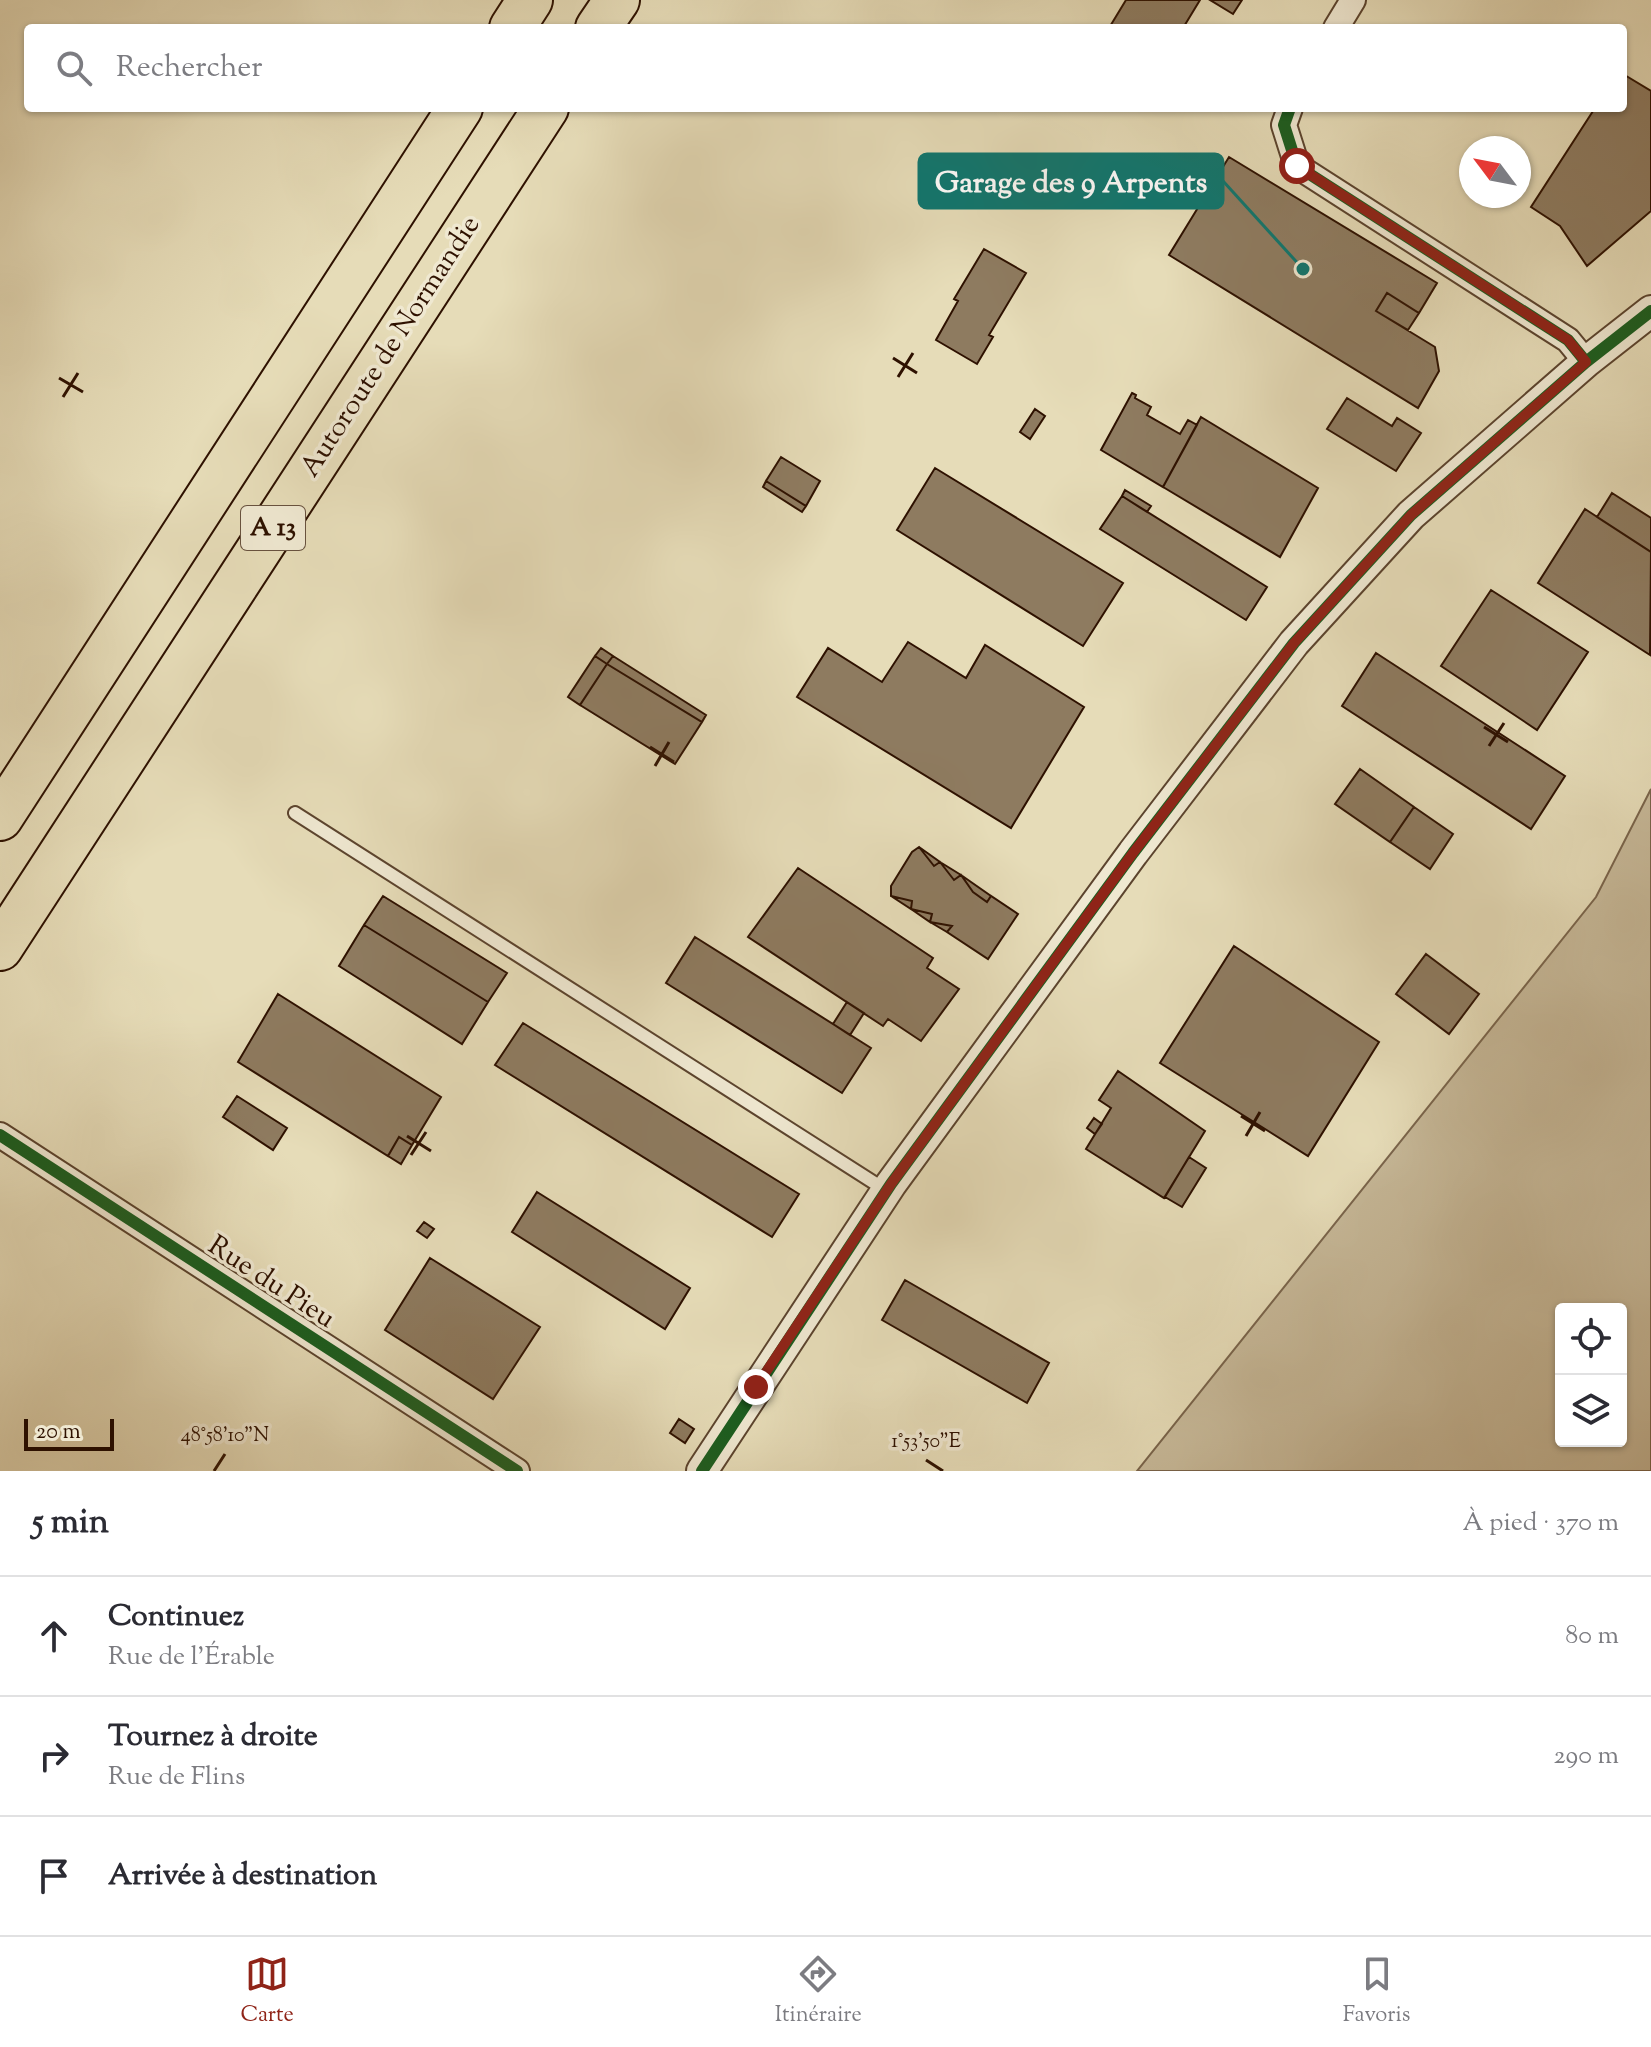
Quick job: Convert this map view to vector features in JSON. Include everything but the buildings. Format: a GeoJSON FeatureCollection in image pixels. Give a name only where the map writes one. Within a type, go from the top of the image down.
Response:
{"type":"FeatureCollection","features":[{"type":"Feature","properties":{"kind":"highway"},"geometry":{"type":"LineString","coordinates":[[515,24],[530,0]]}},
{"type":"Feature","properties":{"kind":"highway"},"geometry":{"type":"LineString","coordinates":[[601,24],[617,0]]}},
{"type":"Feature","properties":{"kind":"highway","name":"A 13"},"geometry":{"type":"LineString","coordinates":[[0,818],[457,112]]}},
{"type":"Feature","properties":{"kind":"highway","name":"Autoroute de Normandie"},"geometry":{"type":"LineString","coordinates":[[0,948],[543,112]]}},
{"type":"Feature","properties":{"kind":"street"},"geometry":{"type":"LineString","coordinates":[[1338,24],[1353,0]]}},
{"type":"Feature","properties":{"kind":"street"},"geometry":{"type":"LineString","coordinates":[[1289,112],[1284,125],[1297,166],[1568,340],[1586,362]]}},
{"type":"Feature","properties":{"kind":"street"},"geometry":{"type":"LineString","coordinates":[[702,1471],[887,1191],[1133,853],[1294,643],[1411,515],[1586,362],[1651,311]]}},
{"type":"Feature","properties":{"kind":"street","name":"Rue du Pieu"},"geometry":{"type":"LineString","coordinates":[[0,1135],[517,1471]]}},
{"type":"Feature","properties":{"kind":"lane"},"geometry":{"type":"LineString","coordinates":[[295,813],[887,1191]]}},
{"type":"Feature","properties":{"kind":"shaded area"},"geometry":{"type":"Polygon","coordinates":[[[1651,789],[1651,1471],[1137,1471],[1596,897],[1651,789]]]}},
{"type":"Feature","properties":{"kind":"cycle path"},"geometry":{"type":"LineString","coordinates":[[1289,112],[1284,125],[1297,166],[1568,340],[1586,362]]}},
{"type":"Feature","properties":{"kind":"cycle path"},"geometry":{"type":"LineString","coordinates":[[702,1471],[891,1184],[1133,853],[1294,643],[1411,515],[1586,362],[1651,311]]}},
{"type":"Feature","properties":{"kind":"cycle path"},"geometry":{"type":"LineString","coordinates":[[0,1135],[517,1471]]}},
{"type":"Feature","properties":{"kind":"place","name":"Garage des 9 Arpents"},"geometry":{"type":"Point","coordinates":[1303,269]}},
{"type":"Feature","properties":{"kind":"route"},"geometry":{"type":"LineString","coordinates":[[756,1387],[891,1184],[1133,853],[1294,643],[1411,515],[1586,362],[1568,340],[1297,166]]}}]}
